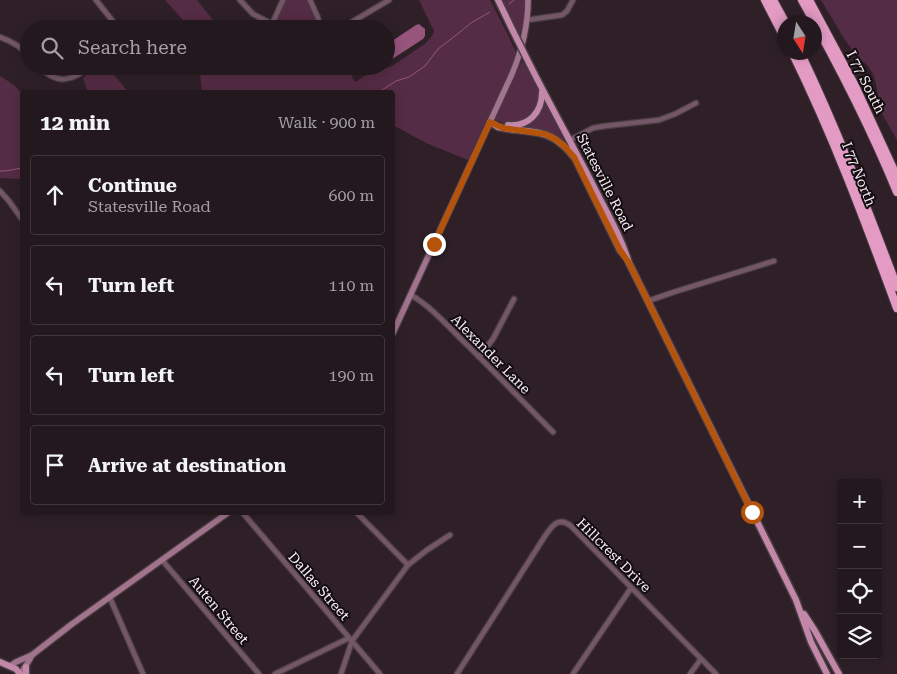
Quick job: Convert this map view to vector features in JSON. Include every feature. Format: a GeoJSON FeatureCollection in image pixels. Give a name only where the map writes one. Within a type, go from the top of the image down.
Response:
{"type":"FeatureCollection","features":[{"type":"Feature","properties":{"kind":"highway"},"geometry":{"type":"LineString","coordinates":[[765,0],[777,23]]}},
{"type":"Feature","properties":{"kind":"highway"},"geometry":{"type":"LineString","coordinates":[[773,0],[781,15]]}},
{"type":"Feature","properties":{"kind":"highway"},"geometry":{"type":"LineString","coordinates":[[802,0],[850,89],[897,192]]}},
{"type":"Feature","properties":{"kind":"highway","name":"I 77 South"},"geometry":{"type":"LineString","coordinates":[[808,0],[855,86],[897,177]]}},
{"type":"Feature","properties":{"kind":"highway","name":"I 77 North"},"geometry":{"type":"LineString","coordinates":[[796,60],[833,141],[897,308]]}},
{"type":"Feature","properties":{"kind":"highway"},"geometry":{"type":"LineString","coordinates":[[804,60],[840,138],[897,288]]}},
{"type":"Feature","properties":{"kind":"main road"},"geometry":{"type":"LineString","coordinates":[[395,329],[519,57],[524,40],[528,0]]}},
{"type":"Feature","properties":{"kind":"main road","name":"Statesville Road"},"geometry":{"type":"LineString","coordinates":[[499,1],[528,63],[562,124],[624,248],[629,263],[648,302],[798,604],[815,630],[839,674]]}},
{"type":"Feature","properties":{"kind":"main road"},"geometry":{"type":"LineString","coordinates":[[490,122],[512,126],[527,122],[540,108],[542,89]]}},
{"type":"Feature","properties":{"kind":"main road","name":"Statesville Road"},"geometry":{"type":"LineString","coordinates":[[555,114],[558,125],[620,250],[629,263]]}},
{"type":"Feature","properties":{"kind":"main road"},"geometry":{"type":"LineString","coordinates":[[490,122],[503,128],[550,136],[560,142],[574,157]]}},
{"type":"Feature","properties":{"kind":"main road"},"geometry":{"type":"LineString","coordinates":[[0,668],[9,666],[32,655],[225,515]]}},
{"type":"Feature","properties":{"kind":"main road","name":"Statesville Road"},"geometry":{"type":"LineString","coordinates":[[798,604],[811,642],[827,674]]}},
{"type":"Feature","properties":{"kind":"main road"},"geometry":{"type":"LineString","coordinates":[[0,662],[16,669],[21,674],[23,669],[26,670],[32,655]]}},
{"type":"Feature","properties":{"kind":"street"},"geometry":{"type":"LineString","coordinates":[[96,0],[112,20]]}},
{"type":"Feature","properties":{"kind":"street"},"geometry":{"type":"LineString","coordinates":[[240,0],[253,14],[264,20]]}},
{"type":"Feature","properties":{"kind":"street"},"geometry":{"type":"LineString","coordinates":[[274,20],[283,0]]}},
{"type":"Feature","properties":{"kind":"street"},"geometry":{"type":"LineString","coordinates":[[310,0],[319,20]]}},
{"type":"Feature","properties":{"kind":"street"},"geometry":{"type":"LineString","coordinates":[[354,20],[383,1],[389,0]]}},
{"type":"Feature","properties":{"kind":"street"},"geometry":{"type":"LineString","coordinates":[[527,20],[562,15],[567,11],[573,0]]}},
{"type":"Feature","properties":{"kind":"street"},"geometry":{"type":"LineString","coordinates":[[0,38],[10,40],[20,47]]}},
{"type":"Feature","properties":{"kind":"street"},"geometry":{"type":"LineString","coordinates":[[47,75],[65,80],[78,75]]}},
{"type":"Feature","properties":{"kind":"street"},"geometry":{"type":"LineString","coordinates":[[570,140],[593,128],[659,120],[696,103]]}},
{"type":"Feature","properties":{"kind":"street"},"geometry":{"type":"LineString","coordinates":[[0,191],[20,217]]}},
{"type":"Feature","properties":{"kind":"street"},"geometry":{"type":"LineString","coordinates":[[648,302],[774,261]]}},
{"type":"Feature","properties":{"kind":"street","name":"Alexander Lane"},"geometry":{"type":"LineString","coordinates":[[411,295],[423,303],[479,357],[553,432]]}},
{"type":"Feature","properties":{"kind":"street"},"geometry":{"type":"LineString","coordinates":[[479,357],[493,339],[514,299]]}},
{"type":"Feature","properties":{"kind":"street","name":"Dallas Street"},"geometry":{"type":"LineString","coordinates":[[245,515],[380,674]]}},
{"type":"Feature","properties":{"kind":"street"},"geometry":{"type":"LineString","coordinates":[[359,515],[408,565]]}},
{"type":"Feature","properties":{"kind":"street","name":"Hillcrest Drive"},"geometry":{"type":"LineString","coordinates":[[457,674],[552,526],[564,523],[571,526],[716,674]]}},
{"type":"Feature","properties":{"kind":"street"},"geometry":{"type":"LineString","coordinates":[[341,674],[350,640],[408,565],[450,535]]}},
{"type":"Feature","properties":{"kind":"street","name":"Auten Street"},"geometry":{"type":"LineString","coordinates":[[162,560],[260,674]]}},
{"type":"Feature","properties":{"kind":"street"},"geometry":{"type":"LineString","coordinates":[[573,674],[631,588]]}},
{"type":"Feature","properties":{"kind":"street"},"geometry":{"type":"LineString","coordinates":[[110,598],[143,674]]}},
{"type":"Feature","properties":{"kind":"street"},"geometry":{"type":"LineString","coordinates":[[275,674],[350,640]]}},
{"type":"Feature","properties":{"kind":"street"},"geometry":{"type":"LineString","coordinates":[[690,674],[701,659]]}},
{"type":"Feature","properties":{"kind":"shaded area"},"geometry":{"type":"Polygon","coordinates":[[[165,0],[197,0],[213,20],[183,20],[165,0]]]}},
{"type":"Feature","properties":{"kind":"shaded area"},"geometry":{"type":"Polygon","coordinates":[[[283,0],[310,0],[318,20],[274,20],[283,0]]]}},
{"type":"Feature","properties":{"kind":"shaded area"},"geometry":{"type":"Polygon","coordinates":[[[419,0],[490,0],[517,55],[468,160],[426,143],[395,126],[395,90],[202,90],[200,75],[351,75],[355,82],[366,75],[395,75],[395,64],[425,44],[434,31],[419,0]]]}},
{"type":"Feature","properties":{"kind":"shaded area"},"geometry":{"type":"Polygon","coordinates":[[[502,0],[525,0],[524,22],[519,35],[516,27],[511,23],[502,0]]]}},
{"type":"Feature","properties":{"kind":"shaded area"},"geometry":{"type":"Polygon","coordinates":[[[821,0],[897,0],[897,140],[881,112],[873,74],[845,40],[821,0]]]}},
{"type":"Feature","properties":{"kind":"shaded area"},"geometry":{"type":"Polygon","coordinates":[[[419,24],[425,29],[425,36],[395,57],[395,39],[419,24]]]}},
{"type":"Feature","properties":{"kind":"shaded area"},"geometry":{"type":"Polygon","coordinates":[[[522,61],[538,88],[539,98],[536,108],[530,117],[515,124],[507,124],[495,120],[522,61]]]}},
{"type":"Feature","properties":{"kind":"shaded area"},"geometry":{"type":"Polygon","coordinates":[[[87,75],[114,75],[126,90],[87,90],[83,78],[87,75]]]}},
{"type":"Feature","properties":{"kind":"shaded area"},"geometry":{"type":"Polygon","coordinates":[[[0,76],[14,85],[20,92],[20,179],[0,178],[0,76]]]}},
{"type":"Feature","properties":{"kind":"shaded area"},"geometry":{"type":"Polygon","coordinates":[[[543,98],[569,150],[562,142],[515,127],[524,125],[543,98]]]}},
{"type":"Feature","properties":{"kind":"waterway"},"geometry":{"type":"LineString","coordinates":[[509,4],[514,0]]}},
{"type":"Feature","properties":{"kind":"waterway"},"geometry":{"type":"LineString","coordinates":[[382,90],[396,81],[409,77],[425,66],[438,49],[471,23],[490,12]]}},
{"type":"Feature","properties":{"kind":"waterway"},"geometry":{"type":"LineString","coordinates":[[0,171],[20,168]]}},
{"type":"Feature","properties":{"kind":"route"},"geometry":{"type":"LineString","coordinates":[[434,244],[490,122],[498,127],[545,134],[560,142],[574,157],[620,250],[629,263],[752,512]]}}]}
